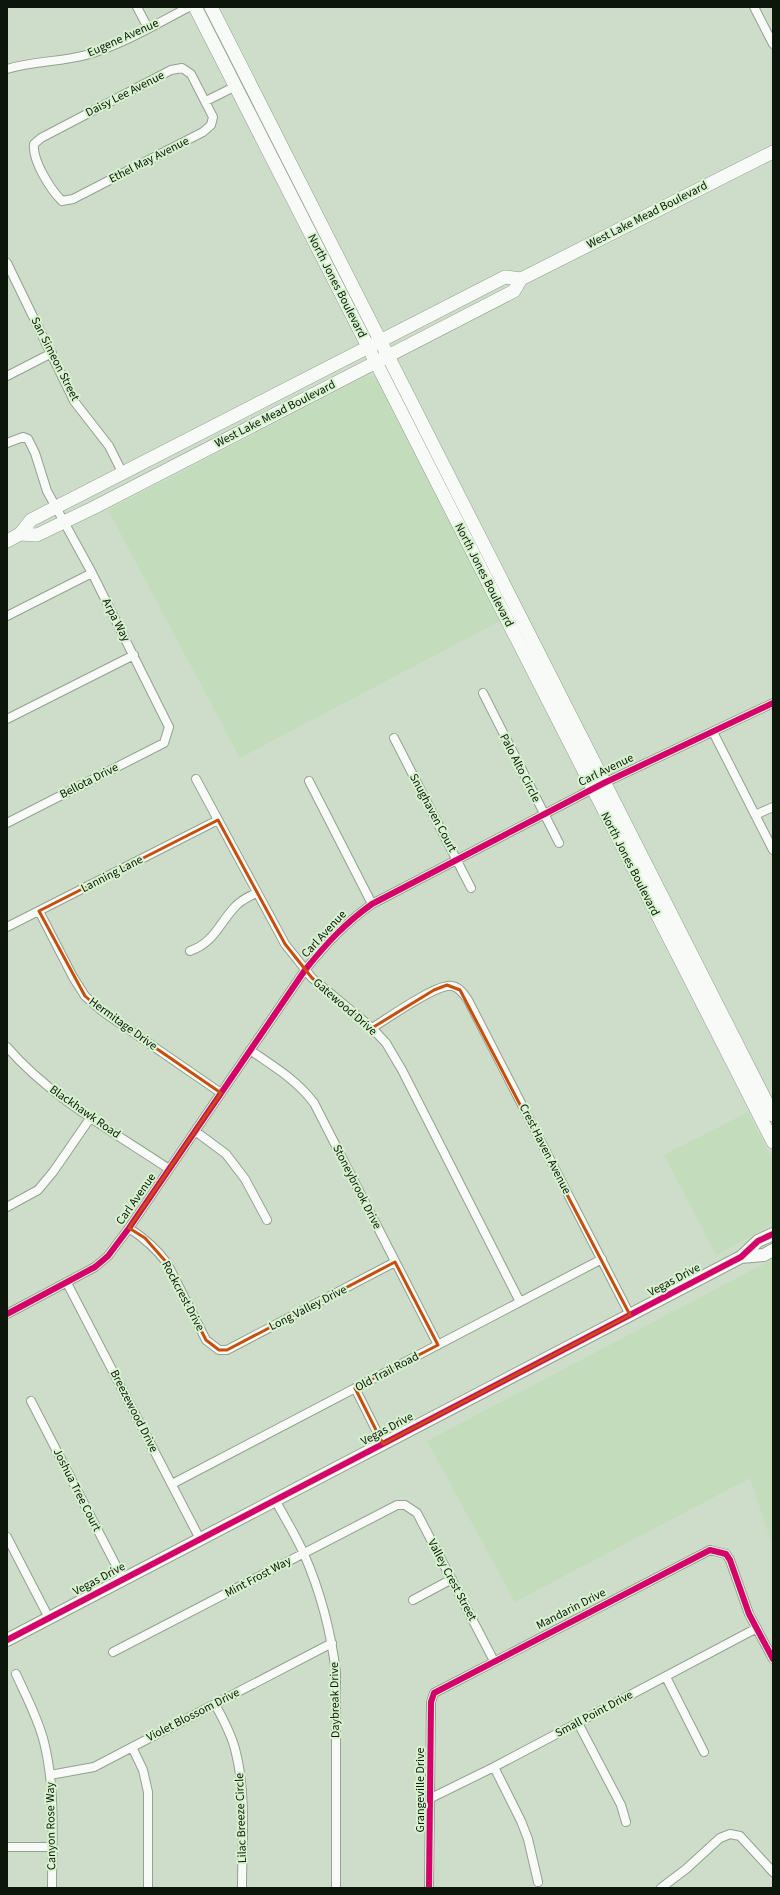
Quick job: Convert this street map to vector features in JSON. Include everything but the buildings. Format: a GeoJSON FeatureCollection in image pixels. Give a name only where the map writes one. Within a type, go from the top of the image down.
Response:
{"type":"FeatureCollection","features":[{"type":"Feature","properties":{"kind":"main road","name":"North Jones Boulevard"},"geometry":{"type":"LineString","coordinates":[[195,7],[264,142],[495,568],[773,1115]]}},
{"type":"Feature","properties":{"kind":"main road","name":"North Jones Boulevard"},"geometry":{"type":"LineString","coordinates":[[211,7],[276,136],[374,344]]}},
{"type":"Feature","properties":{"kind":"main road"},"geometry":{"type":"LineString","coordinates":[[264,142],[276,136]]}},
{"type":"Feature","properties":{"kind":"main road","name":"West Lake Mead Boulevard"},"geometry":{"type":"LineString","coordinates":[[7,541],[20,534],[31,520],[505,277],[521,279],[773,152]]}},
{"type":"Feature","properties":{"kind":"main road","name":"West Lake Mead Boulevard"},"geometry":{"type":"LineString","coordinates":[[20,534],[37,535],[93,508],[160,472],[514,292],[521,279]]}},
{"type":"Feature","properties":{"kind":"main road","name":"North Jones Boulevard"},"geometry":{"type":"LineString","coordinates":[[382,359],[458,525],[773,1142]]}},
{"type":"Feature","properties":{"kind":"main road"},"geometry":{"type":"LineString","coordinates":[[203,450],[209,437],[241,418],[252,406]]}},
{"type":"Feature","properties":{"kind":"main road"},"geometry":{"type":"LineString","coordinates":[[160,472],[177,456],[190,447],[195,435]]}},
{"type":"Feature","properties":{"kind":"main road"},"geometry":{"type":"LineString","coordinates":[[93,508],[101,495],[119,486],[123,481],[122,472]]}},
{"type":"Feature","properties":{"kind":"main road"},"geometry":{"type":"LineString","coordinates":[[458,525],[467,532],[485,564],[495,568]]}},
{"type":"Feature","properties":{"kind":"main road"},"geometry":{"type":"LineString","coordinates":[[478,564],[492,577],[506,603],[517,612]]}},
{"type":"Feature","properties":{"kind":"main road"},"geometry":{"type":"LineString","coordinates":[[700,1001],[712,995]]}},
{"type":"Feature","properties":{"kind":"main road","name":"Vegas Drive"},"geometry":{"type":"LineString","coordinates":[[7,1640],[741,1257],[758,1241],[773,1234]]}},
{"type":"Feature","properties":{"kind":"main road","name":"Vegas Drive"},"geometry":{"type":"LineString","coordinates":[[741,1257],[764,1255],[773,1250]]}},
{"type":"Feature","properties":{"kind":"street"},"geometry":{"type":"LineString","coordinates":[[137,7],[148,28]]}},
{"type":"Feature","properties":{"kind":"street","name":"Eugene Avenue"},"geometry":{"type":"LineString","coordinates":[[7,69],[86,55],[148,28],[189,7]]}},
{"type":"Feature","properties":{"kind":"street"},"geometry":{"type":"LineString","coordinates":[[754,7],[773,44]]}},
{"type":"Feature","properties":{"kind":"street","name":"Daisy Lee Avenue"},"geometry":{"type":"LineString","coordinates":[[62,201],[53,192],[33,152],[34,144],[41,138],[171,70],[182,68],[191,74],[206,102]]}},
{"type":"Feature","properties":{"kind":"street"},"geometry":{"type":"LineString","coordinates":[[206,102],[236,86]]}},
{"type":"Feature","properties":{"kind":"street","name":"Ethel May Avenue"},"geometry":{"type":"LineString","coordinates":[[62,201],[73,198],[203,132],[211,125],[213,117],[206,102]]}},
{"type":"Feature","properties":{"kind":"street","name":"San Simeon Street"},"geometry":{"type":"LineString","coordinates":[[7,263],[9,272],[52,353],[74,401],[109,446],[122,472]]}},
{"type":"Feature","properties":{"kind":"street"},"geometry":{"type":"LineString","coordinates":[[7,376],[52,353]]}},
{"type":"Feature","properties":{"kind":"street","name":"Arpa Way"},"geometry":{"type":"LineString","coordinates":[[7,443],[23,437],[28,439],[36,453],[47,491],[92,573],[134,655],[169,727],[168,735]]}},
{"type":"Feature","properties":{"kind":"street"},"geometry":{"type":"LineString","coordinates":[[7,616],[92,573]]}},
{"type":"Feature","properties":{"kind":"street"},"geometry":{"type":"LineString","coordinates":[[7,719],[134,655]]}},
{"type":"Feature","properties":{"kind":"street","name":"Palo Alto Circle"},"geometry":{"type":"LineString","coordinates":[[482,693],[559,843]]}},
{"type":"Feature","properties":{"kind":"street","name":"Carl Avenue"},"geometry":{"type":"LineString","coordinates":[[7,1314],[68,1283],[95,1267],[108,1256],[169,1170],[305,970],[349,920],[372,904],[457,858],[604,783],[773,703]]}},
{"type":"Feature","properties":{"kind":"street"},"geometry":{"type":"LineString","coordinates":[[713,732],[773,850]]}},
{"type":"Feature","properties":{"kind":"street","name":"Bellota Drive"},"geometry":{"type":"LineString","coordinates":[[7,823],[164,743],[168,735]]}},
{"type":"Feature","properties":{"kind":"street","name":"Snughaven Court"},"geometry":{"type":"LineString","coordinates":[[394,738],[457,858],[471,888]]}},
{"type":"Feature","properties":{"kind":"street","name":"Gatewood Drive"},"geometry":{"type":"LineString","coordinates":[[196,779],[256,893],[285,944],[312,978],[372,1028],[386,1043],[402,1070],[520,1302]]}},
{"type":"Feature","properties":{"kind":"street"},"geometry":{"type":"LineString","coordinates":[[309,781],[372,904]]}},
{"type":"Feature","properties":{"kind":"street"},"geometry":{"type":"LineString","coordinates":[[755,815],[773,807]]}},
{"type":"Feature","properties":{"kind":"street","name":"Lanning Lane"},"geometry":{"type":"LineString","coordinates":[[7,927],[218,820]]}},
{"type":"Feature","properties":{"kind":"street"},"geometry":{"type":"LineString","coordinates":[[190,951],[202,947],[217,932],[234,908],[256,893]]}},
{"type":"Feature","properties":{"kind":"street","name":"Hermitage Drive"},"geometry":{"type":"LineString","coordinates":[[39,911],[73,977],[85,996],[102,1011],[221,1093]]}},
{"type":"Feature","properties":{"kind":"street","name":"Crest Haven Avenue"},"geometry":{"type":"LineString","coordinates":[[372,1028],[434,990],[447,985],[454,986],[460,990],[468,1000],[630,1315]]}},
{"type":"Feature","properties":{"kind":"street","name":"Blackhawk Road"},"geometry":{"type":"LineString","coordinates":[[7,1047],[25,1068],[49,1088],[169,1170]]}},
{"type":"Feature","properties":{"kind":"street","name":"Stoneybrook Drive"},"geometry":{"type":"LineString","coordinates":[[250,1050],[292,1079],[305,1091],[314,1103],[438,1345]]}},
{"type":"Feature","properties":{"kind":"street"},"geometry":{"type":"LineString","coordinates":[[7,1207],[38,1190],[53,1172],[91,1116]]}},
{"type":"Feature","properties":{"kind":"street"},"geometry":{"type":"LineString","coordinates":[[195,1132],[226,1154],[245,1178],[267,1220]]}},
{"type":"Feature","properties":{"kind":"street","name":"Rockcrest Drive"},"geometry":{"type":"LineString","coordinates":[[129,1228],[145,1238],[159,1251],[167,1263],[206,1340],[219,1350]]}},
{"type":"Feature","properties":{"kind":"street","name":"Old Trail Road"},"geometry":{"type":"LineString","coordinates":[[172,1484],[602,1259]]}},
{"type":"Feature","properties":{"kind":"street","name":"Long Valley Drive"},"geometry":{"type":"LineString","coordinates":[[219,1350],[227,1350],[395,1262]]}},
{"type":"Feature","properties":{"kind":"street","name":"Breezewood Drive"},"geometry":{"type":"LineString","coordinates":[[68,1283],[200,1539]]}},
{"type":"Feature","properties":{"kind":"street"},"geometry":{"type":"LineString","coordinates":[[355,1388],[383,1444]]}},
{"type":"Feature","properties":{"kind":"street","name":"Joshua Tree Court"},"geometry":{"type":"LineString","coordinates":[[31,1401],[123,1579]]}},
{"type":"Feature","properties":{"kind":"street","name":"Daybreak Drive"},"geometry":{"type":"LineString","coordinates":[[275,1500],[304,1553],[319,1593],[332,1643],[336,1673],[336,1888]]}},
{"type":"Feature","properties":{"kind":"street","name":"Mint Frost Way"},"geometry":{"type":"LineString","coordinates":[[113,1652],[397,1505],[405,1505]]}},
{"type":"Feature","properties":{"kind":"street","name":"Valley Crest Street"},"geometry":{"type":"LineString","coordinates":[[405,1505],[417,1513],[494,1661]]}},
{"type":"Feature","properties":{"kind":"street"},"geometry":{"type":"LineString","coordinates":[[7,1537],[49,1618]]}},
{"type":"Feature","properties":{"kind":"street","name":"Mandarin Drive"},"geometry":{"type":"LineString","coordinates":[[434,1693],[710,1550],[719,1551],[726,1554],[730,1560],[749,1614],[757,1628]]}},
{"type":"Feature","properties":{"kind":"street"},"geometry":{"type":"LineString","coordinates":[[413,1600],[452,1579]]}},
{"type":"Feature","properties":{"kind":"street"},"geometry":{"type":"LineString","coordinates":[[757,1628],[773,1659]]}},
{"type":"Feature","properties":{"kind":"street","name":"Small Point Drive"},"geometry":{"type":"LineString","coordinates":[[431,1798],[494,1767],[757,1628]]}},
{"type":"Feature","properties":{"kind":"street","name":"Violet Blossom Drive"},"geometry":{"type":"LineString","coordinates":[[50,1775],[94,1767],[332,1643]]}},
{"type":"Feature","properties":{"kind":"street","name":"Canyon Rose Way"},"geometry":{"type":"LineString","coordinates":[[16,1674],[38,1721],[44,1742],[50,1775],[52,1799],[52,1888]]}},
{"type":"Feature","properties":{"kind":"street"},"geometry":{"type":"LineString","coordinates":[[666,1677],[704,1752]]}},
{"type":"Feature","properties":{"kind":"street","name":"Grangeville Drive"},"geometry":{"type":"LineString","coordinates":[[429,1888],[431,1702],[434,1693]]}},
{"type":"Feature","properties":{"kind":"street","name":"Lilac Breeze Circle"},"geometry":{"type":"LineString","coordinates":[[215,1704],[227,1728],[235,1749],[240,1771],[242,1793],[242,1888]]}},
{"type":"Feature","properties":{"kind":"street"},"geometry":{"type":"LineString","coordinates":[[578,1723],[621,1805],[626,1822]]}},
{"type":"Feature","properties":{"kind":"street"},"geometry":{"type":"LineString","coordinates":[[132,1747],[143,1770],[148,1792],[148,1888]]}},
{"type":"Feature","properties":{"kind":"street"},"geometry":{"type":"LineString","coordinates":[[494,1767],[521,1820],[528,1839],[538,1882]]}},
{"type":"Feature","properties":{"kind":"street"},"geometry":{"type":"LineString","coordinates":[[661,1888],[720,1838],[730,1834],[740,1836],[773,1872]]}},
{"type":"Feature","properties":{"kind":"street"},"geometry":{"type":"LineString","coordinates":[[7,1847],[52,1847]]}},
{"type":"Feature","properties":{"kind":"highlighted area"},"geometry":{"type":"Polygon","coordinates":[[[218,820],[285,944],[312,978],[372,1028],[434,990],[447,985],[460,990],[630,1315],[383,1444],[355,1388],[438,1345],[395,1262],[227,1350],[219,1350],[206,1340],[167,1263],[145,1238],[129,1228],[221,1093],[102,1011],[85,996],[39,911],[218,820]]]}},
{"type":"Feature","properties":{"kind":"shaded area"},"geometry":{"type":"Polygon","coordinates":[[[364,377],[377,377],[500,621],[240,758],[108,510],[364,377]]]}},
{"type":"Feature","properties":{"kind":"shaded area"},"geometry":{"type":"Polygon","coordinates":[[[748,1112],[773,1161],[773,1225],[716,1255],[664,1155],[748,1112]]]}},
{"type":"Feature","properties":{"kind":"shaded area"},"geometry":{"type":"Polygon","coordinates":[[[773,1259],[773,1547],[750,1478],[515,1602],[427,1441],[773,1259]]]}},
{"type":"Feature","properties":{"kind":"cycle path"},"geometry":{"type":"LineString","coordinates":[[7,1314],[95,1267],[108,1256],[129,1228],[305,970],[320,952],[353,919],[372,904],[604,783],[773,703]]}},
{"type":"Feature","properties":{"kind":"cycle path"},"geometry":{"type":"LineString","coordinates":[[7,1640],[741,1257],[758,1241],[773,1234]]}},
{"type":"Feature","properties":{"kind":"cycle path"},"geometry":{"type":"LineString","coordinates":[[429,1888],[431,1702],[434,1693],[710,1550],[726,1554],[730,1560],[749,1614],[773,1659]]}}]}
